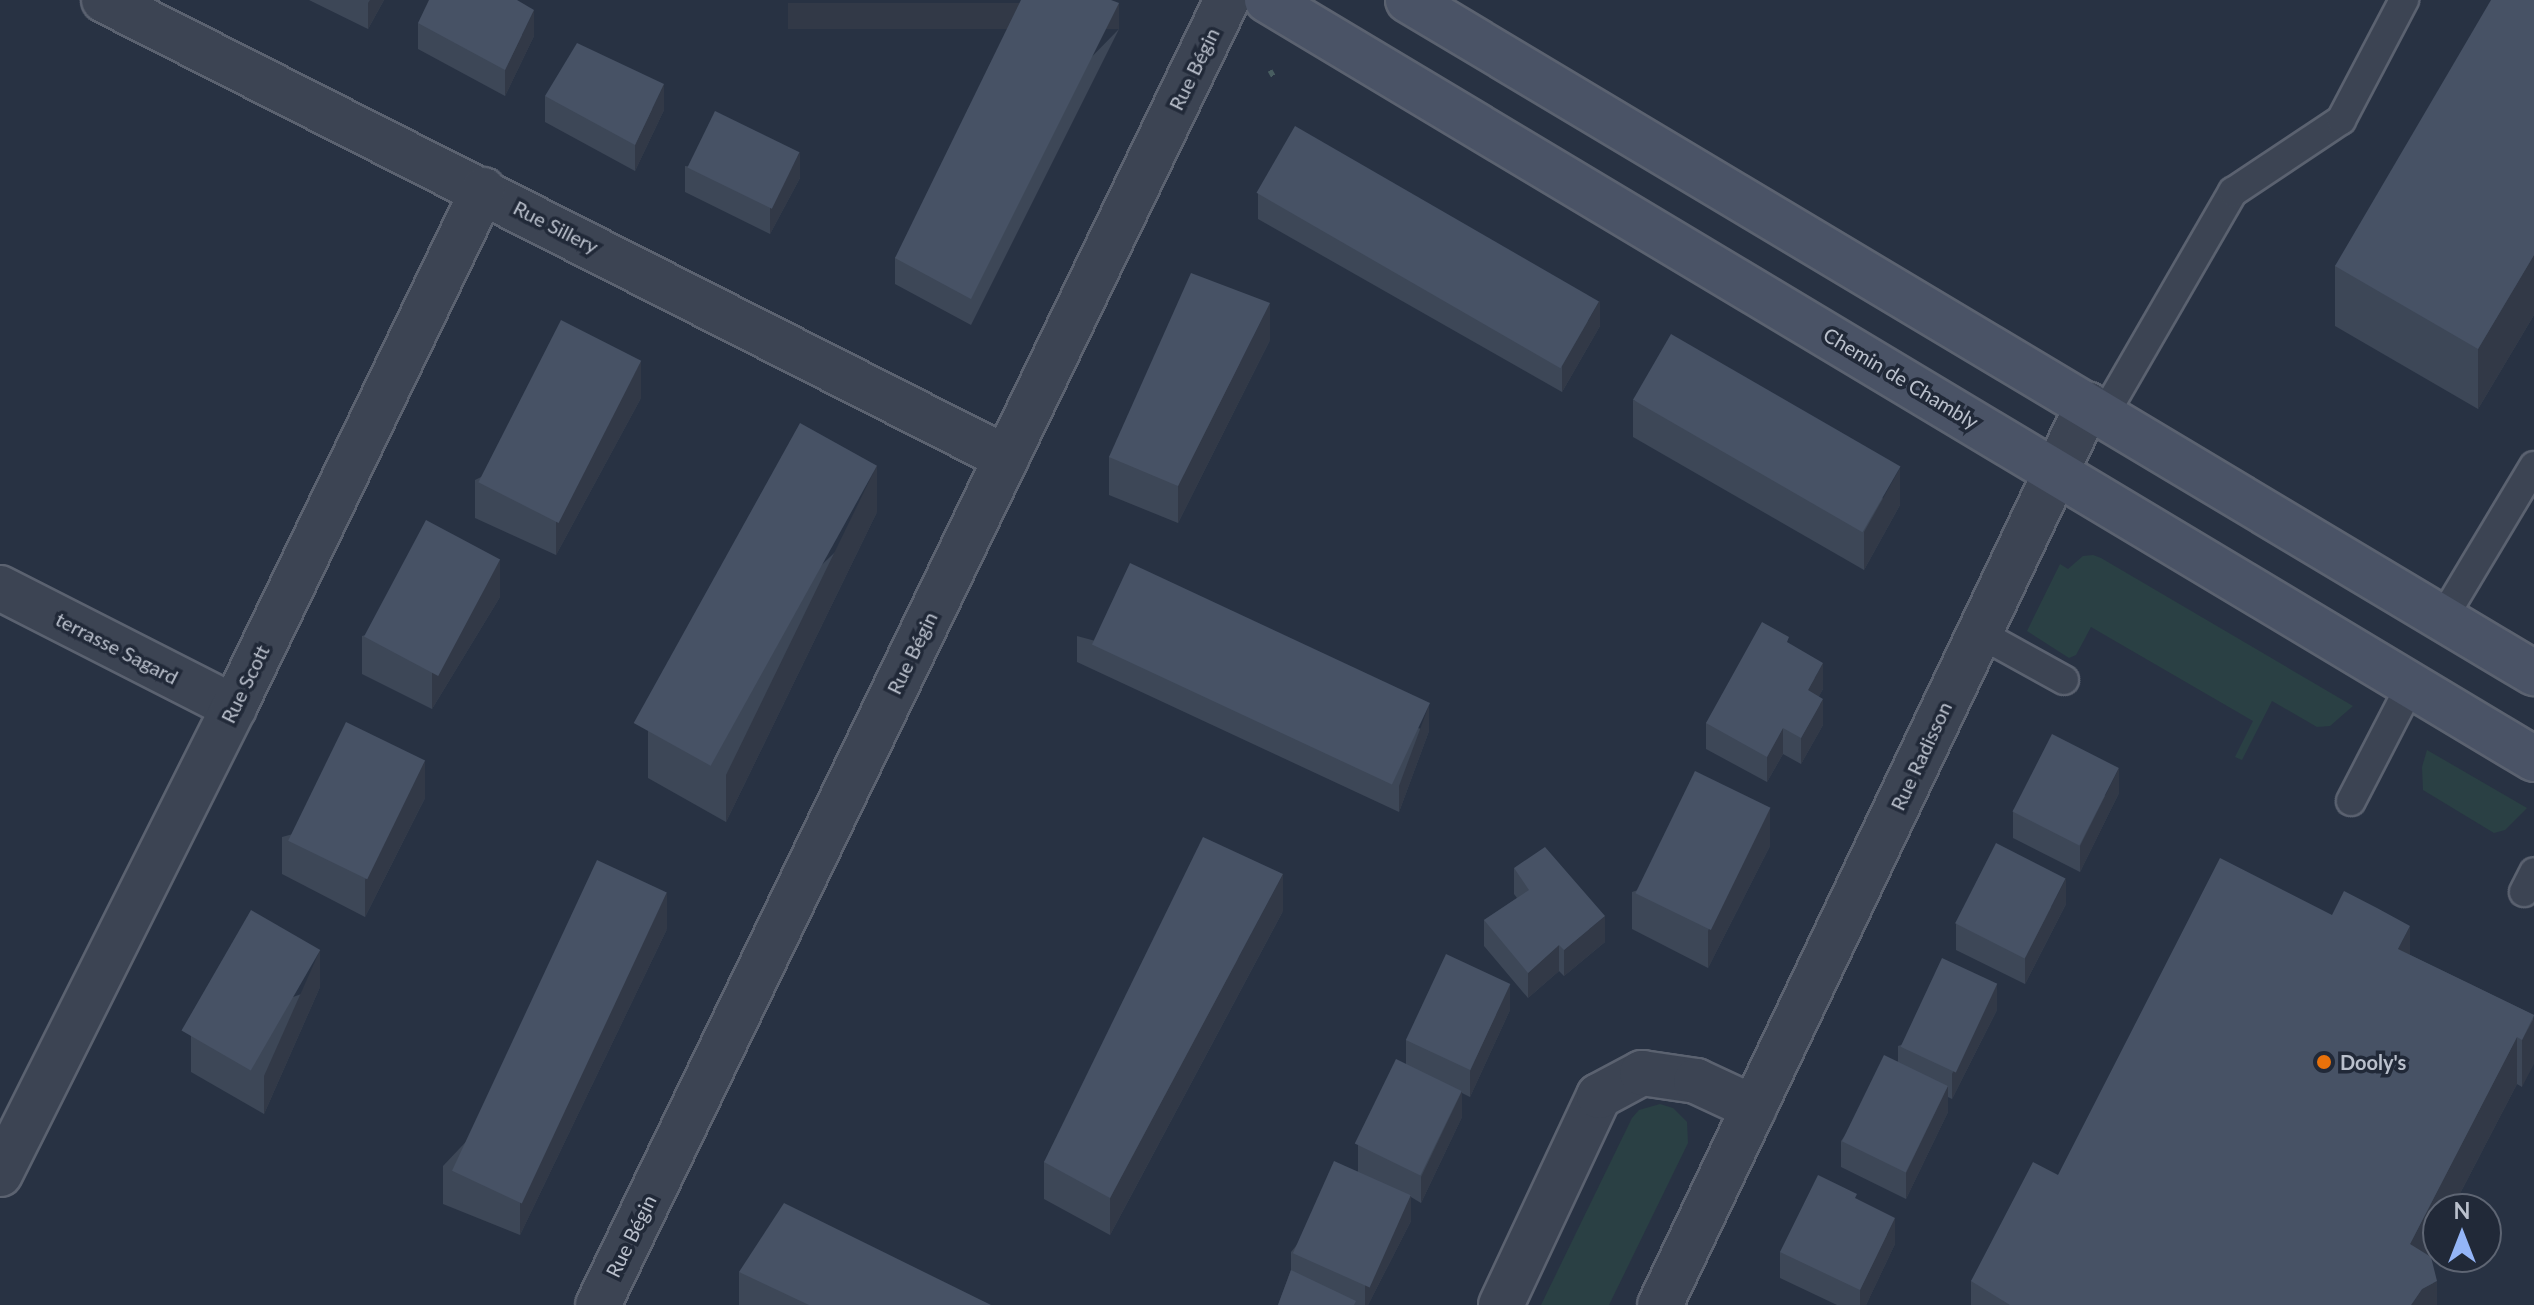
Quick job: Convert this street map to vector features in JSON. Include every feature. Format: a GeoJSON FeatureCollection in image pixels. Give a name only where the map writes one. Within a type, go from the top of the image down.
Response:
{"type":"FeatureCollection","features":[{"type":"Feature","properties":{"kind":"main road","name":"Chemin de Chambly"},"geometry":{"type":"LineString","coordinates":[[1267,0],[2534,759]]}},
{"type":"Feature","properties":{"kind":"main road"},"geometry":{"type":"LineString","coordinates":[[1408,0],[2534,673]]}},
{"type":"Feature","properties":{"kind":"street","name":"Rue Sillery"},"geometry":{"type":"LineString","coordinates":[[104,0],[1006,458]]}},
{"type":"Feature","properties":{"kind":"street","name":"Rue Bégin"},"geometry":{"type":"LineString","coordinates":[[598,1305],[1227,0]]}},
{"type":"Feature","properties":{"kind":"street","name":"Rue Scott"},"geometry":{"type":"LineString","coordinates":[[0,1174],[234,707],[483,190]]}},
{"type":"Feature","properties":{"kind":"street","name":"Rue Radisson"},"geometry":{"type":"LineString","coordinates":[[1660,1305],[2056,472],[2096,410]]}},
{"type":"Feature","properties":{"kind":"street","name":"terrasse Sagard"},"geometry":{"type":"LineString","coordinates":[[0,588],[234,707]]}},
{"type":"Feature","properties":{"kind":"street"},"geometry":{"type":"LineString","coordinates":[[1501,1305],[1599,1096],[1642,1073],[1696,1081],[1754,1108]]}},
{"type":"Feature","properties":{"kind":"lane"},"geometry":{"type":"LineString","coordinates":[[2096,410],[2233,192],[2341,120],[2404,0]]}},
{"type":"Feature","properties":{"kind":"lane"},"geometry":{"type":"LineString","coordinates":[[2443,618],[2534,466]]}},
{"type":"Feature","properties":{"kind":"lane"},"geometry":{"type":"LineString","coordinates":[[1979,633],[2064,680]]}},
{"type":"Feature","properties":{"kind":"lane"},"geometry":{"type":"LineString","coordinates":[[2351,801],[2411,685]]}},
{"type":"Feature","properties":{"kind":"path"},"geometry":{"type":"LineString","coordinates":[[1270,70],[1274,77]]}},
{"type":"Feature","properties":{"kind":"green space"},"geometry":{"type":"Polygon","coordinates":[[[2093,555],[2353,706],[2330,726],[2317,727],[2272,701],[2242,760],[2235,757],[2253,721],[2091,627],[2076,655],[2069,658],[2027,631],[2060,564],[2068,569],[2083,556],[2093,555]]]}},
{"type":"Feature","properties":{"kind":"green space"},"geometry":{"type":"Polygon","coordinates":[[[2427,750],[2527,808],[2505,830],[2494,833],[2423,790],[2422,767],[2427,750]]]}},
{"type":"Feature","properties":{"kind":"green space"},"geometry":{"type":"Polygon","coordinates":[[[1660,1104],[1673,1108],[1687,1122],[1688,1143],[1609,1305],[1541,1305],[1632,1118],[1639,1110],[1660,1104]]]}},
{"type":"Feature","properties":{"kind":"building"},"geometry":{"type":"Polygon","coordinates":[[[429,0],[517,0],[534,10],[505,70],[418,23],[429,0]]]}},
{"type":"Feature","properties":{"kind":"building"},"geometry":{"type":"Polygon","coordinates":[[[1021,0],[1111,0],[1119,3],[971,299],[895,258],[1021,0]]]}},
{"type":"Feature","properties":{"kind":"building"},"geometry":{"type":"Polygon","coordinates":[[[2491,0],[2534,0],[2534,255],[2478,349],[2335,266],[2491,0]]]}},
{"type":"Feature","properties":{"kind":"building"},"geometry":{"type":"Polygon","coordinates":[[[577,43],[664,84],[635,145],[545,96],[577,43]]]}},
{"type":"Feature","properties":{"kind":"building"},"geometry":{"type":"Polygon","coordinates":[[[715,111],[799,152],[772,209],[687,168],[715,111]]]}},
{"type":"Feature","properties":{"kind":"building"},"geometry":{"type":"Polygon","coordinates":[[[1295,126],[1599,302],[1560,368],[1256,193],[1295,126]]]}},
{"type":"Feature","properties":{"kind":"building"},"geometry":{"type":"Polygon","coordinates":[[[1191,273],[1270,303],[1178,486],[1109,457],[1191,273]]]}},
{"type":"Feature","properties":{"kind":"building"},"geometry":{"type":"Polygon","coordinates":[[[561,320],[641,361],[559,523],[478,482],[561,320]]]}},
{"type":"Feature","properties":{"kind":"building"},"geometry":{"type":"Polygon","coordinates":[[[1671,334],[1900,466],[1862,532],[1633,400],[1671,334]]]}},
{"type":"Feature","properties":{"kind":"building"},"geometry":{"type":"Polygon","coordinates":[[[800,423],[877,466],[711,766],[634,723],[800,423]]]}},
{"type":"Feature","properties":{"kind":"building"},"geometry":{"type":"Polygon","coordinates":[[[426,520],[500,559],[438,676],[364,637],[426,520]]]}},
{"type":"Feature","properties":{"kind":"building"},"geometry":{"type":"Polygon","coordinates":[[[1130,563],[1430,703],[1392,784],[1092,645],[1130,563]]]}},
{"type":"Feature","properties":{"kind":"building"},"geometry":{"type":"Polygon","coordinates":[[[1762,622],[1789,637],[1787,642],[1823,663],[1808,690],[1823,699],[1801,738],[1783,728],[1767,757],[1706,723],[1762,622]]]}},
{"type":"Feature","properties":{"kind":"building"},"geometry":{"type":"Polygon","coordinates":[[[346,722],[425,761],[367,879],[288,841],[346,722]]]}},
{"type":"Feature","properties":{"kind":"building"},"geometry":{"type":"Polygon","coordinates":[[[2052,734],[2119,768],[2079,846],[2013,812],[2052,734]]]}},
{"type":"Feature","properties":{"kind":"building"},"geometry":{"type":"Polygon","coordinates":[[[1695,771],[1770,808],[1711,930],[1635,893],[1695,771]]]}},
{"type":"Feature","properties":{"kind":"building"},"geometry":{"type":"Polygon","coordinates":[[[1203,837],[1283,874],[1110,1198],[1044,1162],[1203,837]]]}},
{"type":"Feature","properties":{"kind":"building"},"geometry":{"type":"Polygon","coordinates":[[[1996,843],[2065,878],[2025,959],[1955,923],[1996,843]]]}},
{"type":"Feature","properties":{"kind":"building"},"geometry":{"type":"Polygon","coordinates":[[[1545,847],[1605,916],[1564,950],[1559,945],[1528,973],[1484,920],[1529,890],[1514,868],[1545,847]]]}},
{"type":"Feature","properties":{"kind":"building"},"geometry":{"type":"Polygon","coordinates":[[[2220,858],[2332,915],[2344,891],[2410,926],[2398,949],[2534,1015],[2522,1040],[2517,1037],[2436,1193],[2422,1193],[2422,1221],[2410,1244],[2422,1251],[2422,1273],[2435,1273],[2437,1281],[2422,1289],[2411,1305],[2010,1305],[1971,1281],[2033,1162],[2058,1175],[2220,858]]]}},
{"type":"Feature","properties":{"kind":"building"},"geometry":{"type":"Polygon","coordinates":[[[597,860],[667,893],[522,1203],[452,1171],[597,860]]]}},
{"type":"Feature","properties":{"kind":"building"},"geometry":{"type":"Polygon","coordinates":[[[251,910],[320,950],[251,1070],[182,1030],[251,910]]]}},
{"type":"Feature","properties":{"kind":"building"},"geometry":{"type":"Polygon","coordinates":[[[1446,954],[1510,984],[1470,1070],[1406,1040],[1446,954]]]}},
{"type":"Feature","properties":{"kind":"building"},"geometry":{"type":"Polygon","coordinates":[[[1942,958],[1997,984],[1956,1073],[1901,1047],[1942,958]]]}},
{"type":"Feature","properties":{"kind":"building"},"geometry":{"type":"Polygon","coordinates":[[[1884,1055],[1948,1086],[1906,1172],[1842,1141],[1884,1055]]]}},
{"type":"Feature","properties":{"kind":"building"},"geometry":{"type":"Polygon","coordinates":[[[1396,1059],[1462,1091],[1420,1175],[1355,1143],[1396,1059]]]}},
{"type":"Feature","properties":{"kind":"building"},"geometry":{"type":"Polygon","coordinates":[[[1334,1161],[1411,1195],[1370,1287],[1293,1253],[1334,1161]]]}},
{"type":"Feature","properties":{"kind":"building"},"geometry":{"type":"Polygon","coordinates":[[[1818,1175],[1857,1194],[1855,1198],[1895,1218],[1860,1290],[1780,1252],[1818,1175]]]}},
{"type":"Feature","properties":{"kind":"building"},"geometry":{"type":"Polygon","coordinates":[[[784,1203],[991,1305],[809,1305],[739,1272],[784,1203]]]}},
{"type":"Feature","properties":{"kind":"building"},"geometry":{"type":"Polygon","coordinates":[[[1291,1270],[1356,1301],[1354,1305],[1278,1305],[1291,1270]]]}},
{"type":"Feature","properties":{"kind":"place","name":"Dooly's"},"geometry":{"type":"Point","coordinates":[2324,1062]}}]}
